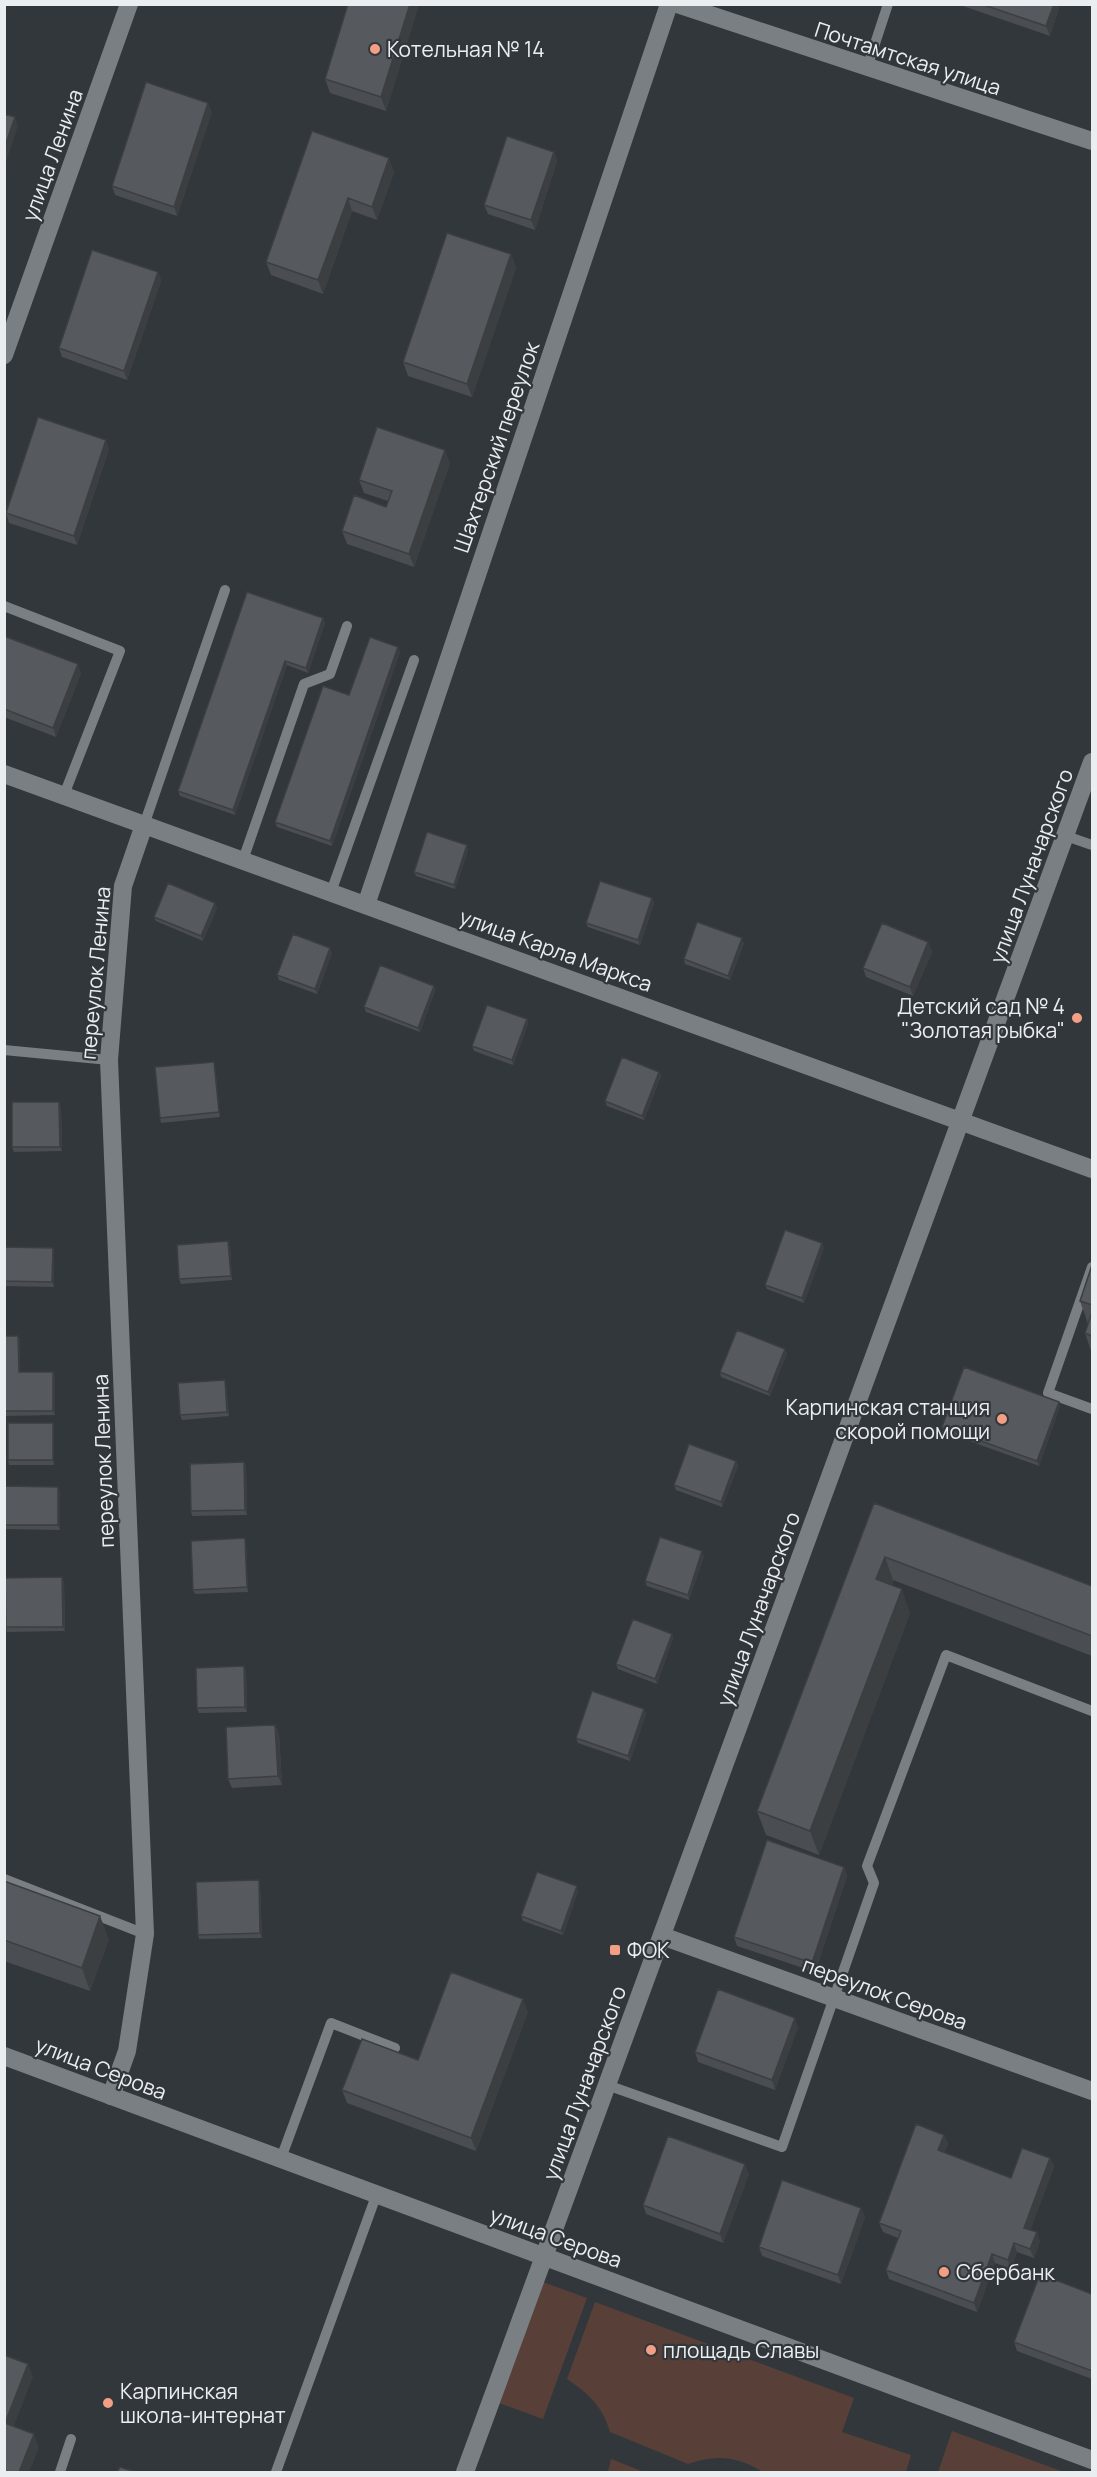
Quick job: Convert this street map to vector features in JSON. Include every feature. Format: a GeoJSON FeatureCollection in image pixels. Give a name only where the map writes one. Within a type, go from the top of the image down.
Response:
{"type":"FeatureCollection","features":[{"type":"Feature","properties":{"kind":"street","name":"улица Ленина"},"geometry":{"type":"LineString","coordinates":[[4,355],[129,4]]}},
{"type":"Feature","properties":{"kind":"street","name":"Шахтерский переулок"},"geometry":{"type":"LineString","coordinates":[[366,905],[669,4]]}},
{"type":"Feature","properties":{"kind":"street","name":"Почтамтская улица"},"geometry":{"type":"LineString","coordinates":[[676,4],[1092,141]]}},
{"type":"Feature","properties":{"kind":"street","name":"улица Луначарского"},"geometry":{"type":"LineString","coordinates":[[465,2472],[1092,762]]}},
{"type":"Feature","properties":{"kind":"street","name":"улица Карла Маркса"},"geometry":{"type":"LineString","coordinates":[[4,774],[1092,1169]]}},
{"type":"Feature","properties":{"kind":"street","name":"переулок Ленина"},"geometry":{"type":"LineString","coordinates":[[111,2096],[127,2051],[145,1934],[109,1060],[123,886],[144,825]]}},
{"type":"Feature","properties":{"kind":"street","name":"переулок Серова"},"geometry":{"type":"LineString","coordinates":[[662,1936],[1092,2091]]}},
{"type":"Feature","properties":{"kind":"street","name":"улица Серова"},"geometry":{"type":"LineString","coordinates":[[4,2056],[280,2161],[1092,2460]]}},
{"type":"Feature","properties":{"kind":"lane"},"geometry":{"type":"LineString","coordinates":[[867,68],[888,4]]}},
{"type":"Feature","properties":{"kind":"lane"},"geometry":{"type":"LineString","coordinates":[[144,825],[225,590]]}},
{"type":"Feature","properties":{"kind":"lane"},"geometry":{"type":"LineString","coordinates":[[4,606],[120,651],[64,795]]}},
{"type":"Feature","properties":{"kind":"lane"},"geometry":{"type":"LineString","coordinates":[[243,860],[304,684],[330,674],[347,626]]}},
{"type":"Feature","properties":{"kind":"lane"},"geometry":{"type":"LineString","coordinates":[[331,892],[414,660]]}},
{"type":"Feature","properties":{"kind":"lane"},"geometry":{"type":"LineString","coordinates":[[1066,836],[1092,845]]}},
{"type":"Feature","properties":{"kind":"lane"},"geometry":{"type":"LineString","coordinates":[[4,1050],[109,1060]]}},
{"type":"Feature","properties":{"kind":"lane"},"geometry":{"type":"LineString","coordinates":[[1092,1267],[1048,1393],[1092,1409]]}},
{"type":"Feature","properties":{"kind":"lane"},"geometry":{"type":"LineString","coordinates":[[607,2085],[782,2147],[874,1883],[867,1866],[946,1655],[1092,1712]]}},
{"type":"Feature","properties":{"kind":"lane"},"geometry":{"type":"LineString","coordinates":[[4,1879],[145,1934]]}},
{"type":"Feature","properties":{"kind":"lane"},"geometry":{"type":"LineString","coordinates":[[280,2161],[331,2023],[395,2048]]}},
{"type":"Feature","properties":{"kind":"lane"},"geometry":{"type":"LineString","coordinates":[[276,2472],[376,2196]]}},
{"type":"Feature","properties":{"kind":"lane"},"geometry":{"type":"LineString","coordinates":[[60,2472],[72,2439]]}},
{"type":"Feature","properties":{"kind":"shaded area"},"geometry":{"type":"Polygon","coordinates":[[[540,2281],[587,2298],[543,2419],[496,2402],[540,2281]]]}},
{"type":"Feature","properties":{"kind":"shaded area","name":"площадь Славы"},"geometry":{"type":"Polygon","coordinates":[[[595,2302],[854,2398],[842,2432],[911,2455],[906,2472],[763,2472],[745,2463],[726,2458],[708,2459],[688,2464],[610,2432],[599,2408],[582,2390],[567,2379],[595,2302]]]}},
{"type":"Feature","properties":{"kind":"shaded area"},"geometry":{"type":"Polygon","coordinates":[[[952,2431],[1064,2472],[938,2472],[952,2431]]]}},
{"type":"Feature","properties":{"kind":"shaded area"},"geometry":{"type":"Polygon","coordinates":[[[611,2459],[644,2472],[608,2472],[611,2459]]]}},
{"type":"Feature","properties":{"kind":"building","name":"Котельная № 14"},"geometry":{"type":"Polygon","coordinates":[[[348,4],[410,4],[381,97],[325,79],[348,4]]]}},
{"type":"Feature","properties":{"kind":"building"},"geometry":{"type":"Polygon","coordinates":[[[981,4],[1054,4],[1046,26],[981,4]]]}},
{"type":"Feature","properties":{"kind":"building"},"geometry":{"type":"Polygon","coordinates":[[[146,82],[208,103],[174,207],[112,186],[146,82]]]}},
{"type":"Feature","properties":{"kind":"building"},"geometry":{"type":"Polygon","coordinates":[[[4,114],[15,117],[4,149],[4,114]]]}},
{"type":"Feature","properties":{"kind":"building"},"geometry":{"type":"Polygon","coordinates":[[[312,131],[389,158],[372,207],[348,198],[318,280],[266,262],[312,131]]]}},
{"type":"Feature","properties":{"kind":"building"},"geometry":{"type":"Polygon","coordinates":[[[507,136],[554,152],[531,220],[484,205],[507,136]]]}},
{"type":"Feature","properties":{"kind":"building"},"geometry":{"type":"Polygon","coordinates":[[[447,233],[511,254],[467,384],[403,362],[447,233]]]}},
{"type":"Feature","properties":{"kind":"building"},"geometry":{"type":"Polygon","coordinates":[[[92,250],[158,272],[124,371],[59,348],[92,250]]]}},
{"type":"Feature","properties":{"kind":"building"},"geometry":{"type":"Polygon","coordinates":[[[38,417],[106,440],[74,536],[6,513],[38,417]]]}},
{"type":"Feature","properties":{"kind":"building"},"geometry":{"type":"Polygon","coordinates":[[[377,427],[445,450],[409,554],[342,531],[354,495],[386,507],[392,491],[359,480],[377,427]]]}},
{"type":"Feature","properties":{"kind":"building"},"geometry":{"type":"Polygon","coordinates":[[[247,592],[323,618],[306,668],[285,661],[233,810],[178,791],[247,592]]]}},
{"type":"Feature","properties":{"kind":"building"},"geometry":{"type":"Polygon","coordinates":[[[4,636],[78,664],[53,728],[4,709],[4,636]]]}},
{"type":"Feature","properties":{"kind":"building"},"geometry":{"type":"Polygon","coordinates":[[[370,637],[398,647],[330,841],[275,822],[323,686],[349,695],[370,637]]]}},
{"type":"Feature","properties":{"kind":"building"},"geometry":{"type":"Polygon","coordinates":[[[427,832],[467,845],[454,885],[414,872],[427,832]]]}},
{"type":"Feature","properties":{"kind":"building"},"geometry":{"type":"Polygon","coordinates":[[[600,881],[652,898],[638,940],[586,923],[600,881]]]}},
{"type":"Feature","properties":{"kind":"building"},"geometry":{"type":"Polygon","coordinates":[[[168,883],[215,903],[201,936],[154,917],[168,883]]]}},
{"type":"Feature","properties":{"kind":"building"},"geometry":{"type":"Polygon","coordinates":[[[697,922],[742,938],[728,976],[684,959],[697,922]]]}},
{"type":"Feature","properties":{"kind":"building"},"geometry":{"type":"Polygon","coordinates":[[[882,923],[928,942],[910,987],[863,968],[882,923]]]}},
{"type":"Feature","properties":{"kind":"building"},"geometry":{"type":"Polygon","coordinates":[[[293,934],[330,948],[315,989],[277,975],[293,934]]]}},
{"type":"Feature","properties":{"kind":"building"},"geometry":{"type":"Polygon","coordinates":[[[380,965],[434,986],[418,1028],[364,1007],[380,965]]]}},
{"type":"Feature","properties":{"kind":"building"},"geometry":{"type":"Polygon","coordinates":[[[487,1005],[527,1019],[512,1060],[472,1046],[487,1005]]]}},
{"type":"Feature","properties":{"kind":"building"},"geometry":{"type":"Polygon","coordinates":[[[622,1057],[659,1072],[642,1116],[605,1101],[622,1057]]]}},
{"type":"Feature","properties":{"kind":"building"},"geometry":{"type":"Polygon","coordinates":[[[214,1062],[219,1112],[160,1118],[155,1067],[214,1062]]]}},
{"type":"Feature","properties":{"kind":"building"},"geometry":{"type":"Polygon","coordinates":[[[12,1102],[59,1102],[60,1147],[12,1147],[12,1102]]]}},
{"type":"Feature","properties":{"kind":"building"},"geometry":{"type":"Polygon","coordinates":[[[785,1230],[822,1243],[802,1298],[765,1285],[785,1230]]]}},
{"type":"Feature","properties":{"kind":"building"},"geometry":{"type":"Polygon","coordinates":[[[228,1241],[231,1276],[179,1279],[177,1245],[228,1241]]]}},
{"type":"Feature","properties":{"kind":"building"},"geometry":{"type":"Polygon","coordinates":[[[4,1247],[53,1248],[52,1282],[4,1281],[4,1247]]]}},
{"type":"Feature","properties":{"kind":"building"},"geometry":{"type":"Polygon","coordinates":[[[1092,1265],[1092,1305],[1080,1301],[1092,1265]]]}},
{"type":"Feature","properties":{"kind":"building"},"geometry":{"type":"Polygon","coordinates":[[[1092,1312],[1092,1336],[1085,1333],[1092,1312]]]}},
{"type":"Feature","properties":{"kind":"building"},"geometry":{"type":"Polygon","coordinates":[[[737,1330],[785,1349],[768,1392],[720,1372],[737,1330]]]}},
{"type":"Feature","properties":{"kind":"building"},"geometry":{"type":"Polygon","coordinates":[[[4,1336],[18,1336],[19,1372],[53,1372],[53,1411],[4,1411],[4,1336]]]}},
{"type":"Feature","properties":{"kind":"building","name":"Карпинская станция скорой помощи"},"geometry":{"type":"Polygon","coordinates":[[[964,1367],[1059,1402],[1037,1461],[942,1427],[964,1367]]]}},
{"type":"Feature","properties":{"kind":"building"},"geometry":{"type":"Polygon","coordinates":[[[225,1380],[227,1412],[180,1415],[178,1383],[225,1380]]]}},
{"type":"Feature","properties":{"kind":"building"},"geometry":{"type":"Polygon","coordinates":[[[8,1423],[53,1423],[53,1460],[8,1460],[8,1423]]]}},
{"type":"Feature","properties":{"kind":"building"},"geometry":{"type":"Polygon","coordinates":[[[689,1444],[736,1461],[721,1502],[674,1485],[689,1444]]]}},
{"type":"Feature","properties":{"kind":"building"},"geometry":{"type":"Polygon","coordinates":[[[244,1462],[245,1510],[191,1511],[190,1464],[244,1462]]]}},
{"type":"Feature","properties":{"kind":"building"},"geometry":{"type":"Polygon","coordinates":[[[4,1486],[58,1487],[58,1525],[4,1525],[4,1486]]]}},
{"type":"Feature","properties":{"kind":"building"},"geometry":{"type":"Polygon","coordinates":[[[874,1503],[1092,1586],[1092,1636],[885,1557],[876,1579],[902,1589],[810,1831],[757,1811],[874,1503]]]}},
{"type":"Feature","properties":{"kind":"building"},"geometry":{"type":"Polygon","coordinates":[[[660,1537],[702,1551],[688,1595],[645,1581],[660,1537]]]}},
{"type":"Feature","properties":{"kind":"building"},"geometry":{"type":"Polygon","coordinates":[[[245,1538],[247,1587],[193,1590],[191,1541],[245,1538]]]}},
{"type":"Feature","properties":{"kind":"building"},"geometry":{"type":"Polygon","coordinates":[[[62,1577],[63,1627],[6,1627],[5,1578],[62,1577]]]}},
{"type":"Feature","properties":{"kind":"building"},"geometry":{"type":"Polygon","coordinates":[[[633,1619],[672,1634],[655,1679],[616,1664],[633,1619]]]}},
{"type":"Feature","properties":{"kind":"building"},"geometry":{"type":"Polygon","coordinates":[[[244,1666],[245,1707],[197,1708],[196,1668],[244,1666]]]}},
{"type":"Feature","properties":{"kind":"building"},"geometry":{"type":"Polygon","coordinates":[[[592,1691],[644,1709],[628,1756],[576,1738],[592,1691]]]}},
{"type":"Feature","properties":{"kind":"building"},"geometry":{"type":"Polygon","coordinates":[[[275,1725],[278,1776],[228,1779],[226,1727],[275,1725]]]}},
{"type":"Feature","properties":{"kind":"building"},"geometry":{"type":"Polygon","coordinates":[[[767,1840],[844,1867],[812,1963],[734,1937],[767,1840]]]}},
{"type":"Feature","properties":{"kind":"building"},"geometry":{"type":"Polygon","coordinates":[[[537,1872],[577,1886],[561,1931],[521,1916],[537,1872]]]}},
{"type":"Feature","properties":{"kind":"building"},"geometry":{"type":"Polygon","coordinates":[[[259,1880],[260,1933],[198,1935],[196,1882],[259,1880]]]}},
{"type":"Feature","properties":{"kind":"building"},"geometry":{"type":"Polygon","coordinates":[[[4,1881],[100,1916],[82,1968],[4,1940],[4,1881]]]}},
{"type":"Feature","properties":{"kind":"building"},"geometry":{"type":"Polygon","coordinates":[[[451,1972],[523,1999],[471,2138],[342,2090],[362,2039],[418,2060],[451,1972]]]}},
{"type":"Feature","properties":{"kind":"building"},"geometry":{"type":"Polygon","coordinates":[[[718,1989],[795,2018],[772,2080],[695,2052],[718,1989]]]}},
{"type":"Feature","properties":{"kind":"building"},"geometry":{"type":"Polygon","coordinates":[[[916,2124],[944,2135],[938,2150],[1011,2178],[1022,2148],[1050,2158],[1024,2228],[1037,2232],[1030,2249],[1014,2243],[1008,2260],[992,2254],[974,2303],[886,2270],[901,2231],[879,2223],[916,2124]]]}},
{"type":"Feature","properties":{"kind":"building"},"geometry":{"type":"Polygon","coordinates":[[[668,2136],[745,2164],[720,2234],[643,2205],[668,2136]]]}},
{"type":"Feature","properties":{"kind":"building"},"geometry":{"type":"Polygon","coordinates":[[[782,2180],[861,2208],[838,2275],[759,2247],[782,2180]]]}},
{"type":"Feature","properties":{"kind":"building"},"geometry":{"type":"Polygon","coordinates":[[[1040,2274],[1092,2294],[1092,2371],[1014,2342],[1040,2274]]]}},
{"type":"Feature","properties":{"kind":"building"},"geometry":{"type":"Polygon","coordinates":[[[4,2355],[28,2364],[5,2423],[34,2434],[19,2472],[4,2472],[4,2355]]]}},
{"type":"Feature","properties":{"kind":"building"},"geometry":{"type":"Polygon","coordinates":[[[120,2467],[135,2472],[117,2472],[120,2467]]]}},
{"type":"Feature","properties":{"kind":"place","name":"Котельная № 14"},"geometry":{"type":"Point","coordinates":[375,49]}},
{"type":"Feature","properties":{"kind":"place","name":"Детский сад № 4 \"Золотая рыбка\""},"geometry":{"type":"Point","coordinates":[1077,1018]}},
{"type":"Feature","properties":{"kind":"place","name":"Карпинская станция скорой помощи"},"geometry":{"type":"Point","coordinates":[1002,1419]}},
{"type":"Feature","properties":{"kind":"place","name":"ФОК"},"geometry":{"type":"Point","coordinates":[615,1950]}},
{"type":"Feature","properties":{"kind":"place","name":"Сбербанк"},"geometry":{"type":"Point","coordinates":[944,2272]}},
{"type":"Feature","properties":{"kind":"place","name":"площадь Славы"},"geometry":{"type":"Point","coordinates":[651,2350]}},
{"type":"Feature","properties":{"kind":"place","name":"Карпинская школа-интернат"},"geometry":{"type":"Point","coordinates":[108,2403]}}]}
